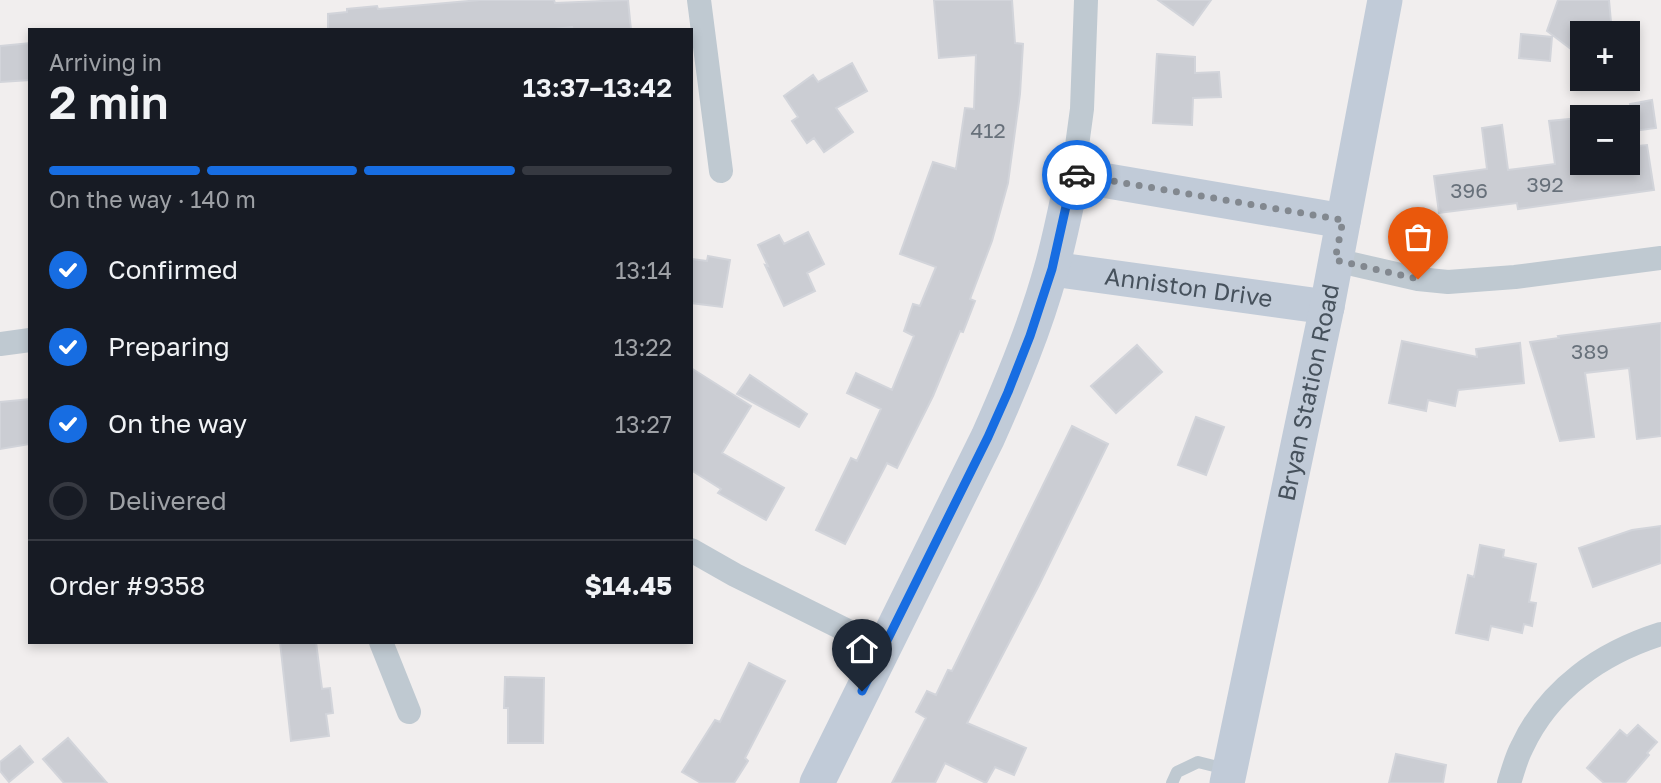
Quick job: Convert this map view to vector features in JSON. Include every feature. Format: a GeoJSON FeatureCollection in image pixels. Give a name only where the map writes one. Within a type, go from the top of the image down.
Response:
{"type":"FeatureCollection","features":[{"type":"Feature","properties":{"kind":"street"},"geometry":{"type":"LineString","coordinates":[[699,0],[721,171]]}},
{"type":"Feature","properties":{"kind":"street"},"geometry":{"type":"LineString","coordinates":[[817,783],[993,426],[1030,336],[1052,269],[1073,175],[1086,57],[1086,0]]}},
{"type":"Feature","properties":{"kind":"street","name":"Bryan Station Road"},"geometry":{"type":"LineString","coordinates":[[1228,776],[1327,307],[1385,0]]}},
{"type":"Feature","properties":{"kind":"street"},"geometry":{"type":"LineString","coordinates":[[1073,175],[1343,220]]}},
{"type":"Feature","properties":{"kind":"street"},"geometry":{"type":"LineString","coordinates":[[1335,260],[1418,279],[1448,282],[1515,277],[1661,258]]}},
{"type":"Feature","properties":{"kind":"street","name":"Anniston Drive"},"geometry":{"type":"LineString","coordinates":[[1052,269],[1327,307]]}},
{"type":"Feature","properties":{"kind":"street"},"geometry":{"type":"LineString","coordinates":[[0,344],[28,340]]}},
{"type":"Feature","properties":{"kind":"street"},"geometry":{"type":"LineString","coordinates":[[693,551],[734,575],[883,648]]}},
{"type":"Feature","properties":{"kind":"street"},"geometry":{"type":"LineString","coordinates":[[1509,783],[1522,747],[1534,726],[1549,704],[1567,685],[1610,654],[1661,634]]}},
{"type":"Feature","properties":{"kind":"street"},"geometry":{"type":"LineString","coordinates":[[382,644],[409,712]]}},
{"type":"Feature","properties":{"kind":"lane"},"geometry":{"type":"LineString","coordinates":[[1172,783],[1177,772],[1198,762],[1228,776]]}},
{"type":"Feature","properties":{"kind":"building"},"geometry":{"type":"Polygon","coordinates":[[[480,0],[554,0],[555,3],[628,0],[631,28],[328,28],[328,14],[377,6],[378,9],[480,0]]]}},
{"type":"Feature","properties":{"kind":"building"},"geometry":{"type":"Polygon","coordinates":[[[934,0],[1012,0],[1015,43],[1023,44],[1020,94],[1008,183],[992,241],[970,299],[975,301],[963,332],[960,331],[933,396],[897,468],[887,463],[845,544],[816,530],[851,458],[857,461],[881,409],[847,393],[856,373],[892,390],[914,336],[904,331],[913,304],[920,306],[936,267],[900,254],[933,162],[956,169],[965,108],[974,109],[976,55],[939,58],[934,0]]]}},
{"type":"Feature","properties":{"kind":"building"},"geometry":{"type":"Polygon","coordinates":[[[1158,0],[1211,0],[1193,25],[1158,0]]]}},
{"type":"Feature","properties":{"kind":"building"},"geometry":{"type":"Polygon","coordinates":[[[1558,0],[1609,0],[1611,21],[1570,21],[1570,48],[1547,31],[1558,0]]]}},
{"type":"Feature","properties":{"kind":"building"},"geometry":{"type":"Polygon","coordinates":[[[1521,34],[1552,37],[1550,61],[1519,58],[1521,34]]]}},
{"type":"Feature","properties":{"kind":"building"},"geometry":{"type":"Polygon","coordinates":[[[28,43],[28,80],[0,82],[0,46],[28,43]]]}},
{"type":"Feature","properties":{"kind":"building"},"geometry":{"type":"Polygon","coordinates":[[[1157,54],[1195,57],[1195,73],[1219,72],[1221,97],[1193,98],[1192,125],[1153,123],[1157,54]]]}},
{"type":"Feature","properties":{"kind":"building"},"geometry":{"type":"Polygon","coordinates":[[[852,63],[867,91],[836,108],[853,132],[824,152],[814,138],[807,143],[792,121],[798,117],[784,96],[813,75],[818,82],[852,63]]]}},
{"type":"Feature","properties":{"kind":"building"},"geometry":{"type":"Polygon","coordinates":[[[1652,100],[1656,128],[1640,130],[1640,105],[1630,104],[1652,100]]]}},
{"type":"Feature","properties":{"kind":"building"},"geometry":{"type":"Polygon","coordinates":[[[1570,119],[1570,175],[1640,175],[1640,146],[1647,145],[1654,190],[1518,209],[1517,203],[1439,213],[1434,176],[1487,169],[1482,128],[1502,125],[1508,170],[1555,164],[1549,121],[1570,119]]]}},
{"type":"Feature","properties":{"kind":"building"},"geometry":{"type":"Polygon","coordinates":[[[808,232],[824,264],[807,273],[815,291],[784,306],[758,245],[779,235],[784,244],[808,232]]]}},
{"type":"Feature","properties":{"kind":"building"},"geometry":{"type":"Polygon","coordinates":[[[708,256],[730,260],[722,307],[693,303],[693,259],[707,261],[708,256]]]}},
{"type":"Feature","properties":{"kind":"building"},"geometry":{"type":"Polygon","coordinates":[[[1661,323],[1661,436],[1637,439],[1629,368],[1585,373],[1594,437],[1560,441],[1530,342],[1661,323]]]}},
{"type":"Feature","properties":{"kind":"building"},"geometry":{"type":"Polygon","coordinates":[[[1402,341],[1477,357],[1476,349],[1520,343],[1524,383],[1458,390],[1455,406],[1428,400],[1426,411],[1389,403],[1402,341]]]}},
{"type":"Feature","properties":{"kind":"building"},"geometry":{"type":"Polygon","coordinates":[[[1137,345],[1162,372],[1116,413],[1091,386],[1137,345]]]}},
{"type":"Feature","properties":{"kind":"building"},"geometry":{"type":"Polygon","coordinates":[[[693,369],[751,406],[722,453],[784,488],[766,520],[718,493],[721,489],[693,471],[693,369]]]}},
{"type":"Feature","properties":{"kind":"building"},"geometry":{"type":"Polygon","coordinates":[[[750,375],[807,414],[799,427],[737,394],[750,375]]]}},
{"type":"Feature","properties":{"kind":"building"},"geometry":{"type":"Polygon","coordinates":[[[28,399],[28,444],[0,449],[0,402],[28,399]]]}},
{"type":"Feature","properties":{"kind":"building"},"geometry":{"type":"Polygon","coordinates":[[[1196,417],[1224,427],[1206,475],[1178,465],[1196,417]]]}},
{"type":"Feature","properties":{"kind":"building"},"geometry":{"type":"Polygon","coordinates":[[[1072,426],[1108,444],[967,723],[1026,748],[1014,775],[995,767],[986,783],[945,763],[935,783],[892,783],[926,718],[916,712],[927,691],[936,695],[948,670],[952,671],[1072,426]]]}},
{"type":"Feature","properties":{"kind":"building"},"geometry":{"type":"Polygon","coordinates":[[[1661,526],[1661,563],[1593,587],[1579,548],[1632,530],[1661,526]]]}},
{"type":"Feature","properties":{"kind":"building"},"geometry":{"type":"Polygon","coordinates":[[[1480,545],[1504,550],[1503,557],[1536,564],[1529,602],[1536,603],[1532,626],[1524,624],[1522,633],[1491,626],[1488,640],[1456,633],[1468,575],[1474,577],[1480,545]]]}},
{"type":"Feature","properties":{"kind":"building"},"geometry":{"type":"Polygon","coordinates":[[[280,644],[316,644],[322,689],[330,688],[333,713],[326,714],[329,736],[291,741],[280,644]]]}},
{"type":"Feature","properties":{"kind":"building"},"geometry":{"type":"Polygon","coordinates":[[[749,663],[785,681],[745,758],[748,761],[734,783],[701,783],[682,772],[715,720],[720,722],[749,663]]]}},
{"type":"Feature","properties":{"kind":"building"},"geometry":{"type":"Polygon","coordinates":[[[505,677],[544,678],[543,743],[508,743],[508,708],[504,708],[505,677]]]}},
{"type":"Feature","properties":{"kind":"building"},"geometry":{"type":"Polygon","coordinates":[[[1638,725],[1657,742],[1625,783],[1604,783],[1587,768],[1620,730],[1627,736],[1638,725]]]}},
{"type":"Feature","properties":{"kind":"building"},"geometry":{"type":"Polygon","coordinates":[[[68,738],[107,783],[64,783],[43,759],[68,738]]]}},
{"type":"Feature","properties":{"kind":"building"},"geometry":{"type":"Polygon","coordinates":[[[20,746],[33,762],[9,782],[0,771],[0,762],[20,746]]]}},
{"type":"Feature","properties":{"kind":"building"},"geometry":{"type":"Polygon","coordinates":[[[1396,754],[1446,765],[1443,783],[1389,783],[1396,754]]]}},
{"type":"Feature","properties":{"kind":"way so far"},"geometry":{"type":"LineString","coordinates":[[1077,175],[1343,220],[1335,260],[1418,279]]}},
{"type":"Feature","properties":{"kind":"route"},"geometry":{"type":"LineString","coordinates":[[862,691],[1008,392],[1052,269],[1073,175],[1077,175]]}}]}
